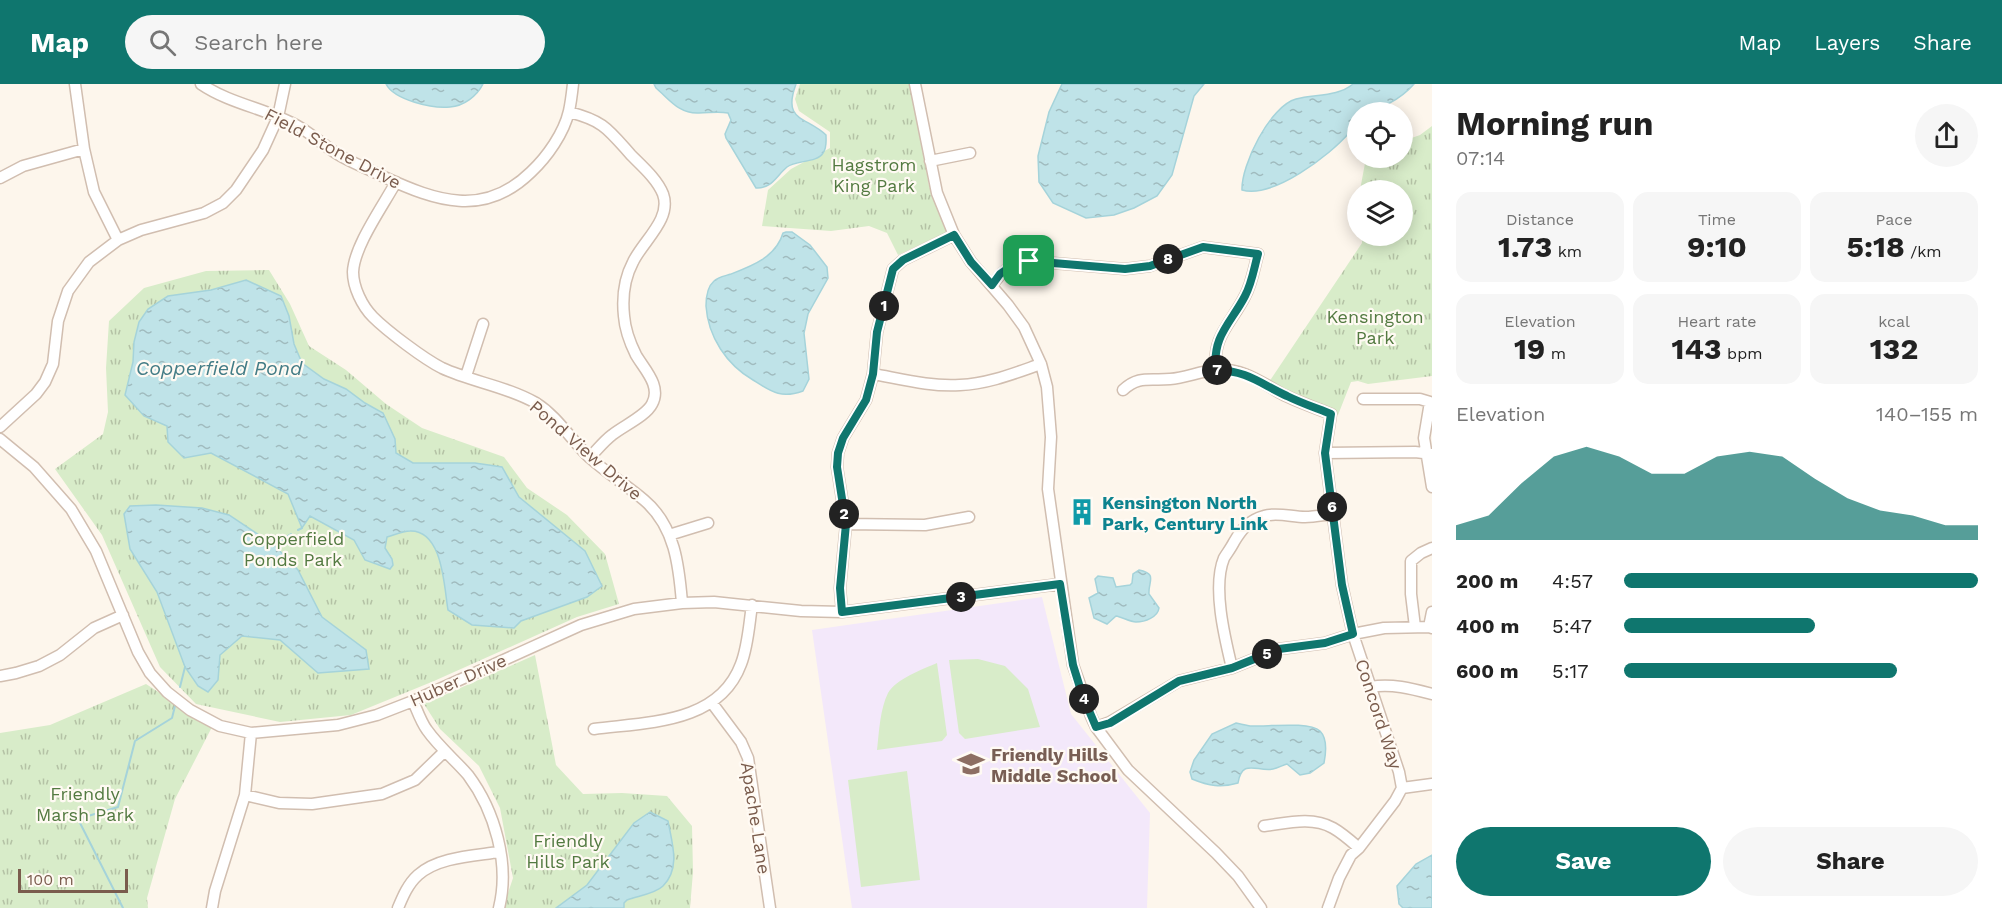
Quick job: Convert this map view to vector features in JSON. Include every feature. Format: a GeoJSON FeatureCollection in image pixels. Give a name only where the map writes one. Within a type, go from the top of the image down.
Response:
{"type":"FeatureCollection","features":[{"type":"Feature","properties":{"kind":"street"},"geometry":{"type":"LineString","coordinates":[[75,84],[84,150],[94,192],[118,240]]}},
{"type":"Feature","properties":{"kind":"street","name":"Field Stone Drive"},"geometry":{"type":"LineString","coordinates":[[201,84],[214,92],[301,128],[340,156],[396,182],[446,201],[472,202],[498,195],[519,183],[537,166],[561,131],[569,112],[573,84]]}},
{"type":"Feature","properties":{"kind":"street"},"geometry":{"type":"LineString","coordinates":[[0,427],[36,394],[45,382],[53,364],[58,321],[68,291],[89,262],[118,240],[141,230],[204,213],[223,203],[236,190],[263,150],[278,117],[285,84]]}},
{"type":"Feature","properties":{"kind":"street"},"geometry":{"type":"LineString","coordinates":[[915,84],[937,193],[954,235],[971,262],[1024,327],[1041,364],[1050,411],[1051,437],[1047,489],[1073,665],[1082,694],[1096,727],[1128,770],[1216,853],[1238,876],[1261,908]]}},
{"type":"Feature","properties":{"kind":"street"},"geometry":{"type":"LineString","coordinates":[[569,112],[590,118],[607,127],[657,183],[663,194],[665,206],[663,216],[632,262],[623,300],[628,337],[652,381],[655,396],[644,413],[612,435],[590,457]]}},
{"type":"Feature","properties":{"kind":"street"},"geometry":{"type":"LineString","coordinates":[[0,178],[23,166],[84,150]]}},
{"type":"Feature","properties":{"kind":"street"},"geometry":{"type":"LineString","coordinates":[[930,161],[970,153]]}},
{"type":"Feature","properties":{"kind":"street","name":"Pond View Drive"},"geometry":{"type":"LineString","coordinates":[[396,182],[356,253],[353,273],[357,293],[372,316],[442,368],[515,392],[537,404],[557,420],[590,457],[646,501],[669,534],[678,562],[682,603]]}},
{"type":"Feature","properties":{"kind":"street"},"geometry":{"type":"LineString","coordinates":[[842,612],[840,588],[846,524],[837,467],[838,453],[843,438],[866,400],[873,374],[877,332],[893,269],[903,260],[954,235]]}},
{"type":"Feature","properties":{"kind":"street"},"geometry":{"type":"LineString","coordinates":[[992,285],[1000,274],[1013,265],[1029,261],[1125,269],[1150,266],[1203,247],[1258,254],[1246,294],[1217,343],[1214,356],[1216,370],[1172,379],[1138,380],[1123,390]]}},
{"type":"Feature","properties":{"kind":"street"},"geometry":{"type":"LineString","coordinates":[[466,376],[483,324]]}},
{"type":"Feature","properties":{"kind":"street"},"geometry":{"type":"LineString","coordinates":[[873,374],[933,384],[960,385],[989,381],[1041,364]]}},
{"type":"Feature","properties":{"kind":"street","name":"Concord Way"},"geometry":{"type":"LineString","coordinates":[[1216,370],[1232,370],[1247,374],[1286,396],[1331,414],[1325,453],[1342,585],[1353,634],[1399,772],[1402,788],[1392,807],[1351,855],[1328,908]]}},
{"type":"Feature","properties":{"kind":"street"},"geometry":{"type":"LineString","coordinates":[[1363,399],[1420,399],[1430,402],[1424,438],[1429,454],[1432,487]]}},
{"type":"Feature","properties":{"kind":"street","name":"Huber Drive"},"geometry":{"type":"LineString","coordinates":[[0,439],[34,467],[71,509],[96,551],[144,662],[167,692],[190,710],[220,726],[250,733],[338,725],[377,715],[581,625],[634,609],[714,602],[801,611],[842,612],[1060,584]]}},
{"type":"Feature","properties":{"kind":"street"},"geometry":{"type":"LineString","coordinates":[[1325,453],[1429,454]]}},
{"type":"Feature","properties":{"kind":"street"},"geometry":{"type":"LineString","coordinates":[[1232,668],[1222,625],[1220,597],[1224,560],[1241,530],[1254,520],[1274,514],[1307,517],[1333,514]]}},
{"type":"Feature","properties":{"kind":"street"},"geometry":{"type":"LineString","coordinates":[[846,524],[925,525],[969,517]]}},
{"type":"Feature","properties":{"kind":"street"},"geometry":{"type":"LineString","coordinates":[[669,534],[708,523]]}},
{"type":"Feature","properties":{"kind":"street"},"geometry":{"type":"LineString","coordinates":[[1415,627],[1411,594],[1411,561],[1432,548]]}},
{"type":"Feature","properties":{"kind":"street"},"geometry":{"type":"LineString","coordinates":[[594,729],[680,717],[697,712],[712,703],[729,686],[741,666],[746,649],[752,605]]}},
{"type":"Feature","properties":{"kind":"street"},"geometry":{"type":"LineString","coordinates":[[1096,727],[1110,723],[1179,681],[1232,668],[1279,649],[1325,643],[1383,628],[1430,627],[1432,612]]}},
{"type":"Feature","properties":{"kind":"street"},"geometry":{"type":"LineString","coordinates":[[0,676],[39,666],[60,655],[94,628],[123,615]]}},
{"type":"Feature","properties":{"kind":"street"},"geometry":{"type":"LineString","coordinates":[[1371,687],[1410,689],[1432,694]]}},
{"type":"Feature","properties":{"kind":"street"},"geometry":{"type":"LineString","coordinates":[[413,701],[425,729],[468,777],[486,804],[500,852],[502,868],[499,908]]}},
{"type":"Feature","properties":{"kind":"street","name":"Apache Lane"},"geometry":{"type":"LineString","coordinates":[[712,703],[741,742],[748,758],[770,908]]}},
{"type":"Feature","properties":{"kind":"street"},"geometry":{"type":"LineString","coordinates":[[212,908],[215,891],[245,795],[250,733]]}},
{"type":"Feature","properties":{"kind":"street"},"geometry":{"type":"LineString","coordinates":[[245,795],[279,803],[312,804],[382,794],[415,780],[444,752]]}},
{"type":"Feature","properties":{"kind":"street"},"geometry":{"type":"LineString","coordinates":[[1402,788],[1432,784]]}},
{"type":"Feature","properties":{"kind":"street"},"geometry":{"type":"LineString","coordinates":[[1264,826],[1295,821],[1314,821],[1333,828],[1359,848]]}},
{"type":"Feature","properties":{"kind":"street"},"geometry":{"type":"LineString","coordinates":[[398,908],[407,889],[418,875],[440,862],[500,852]]}},
{"type":"Feature","properties":{"kind":"shaded area","name":"Friendly Hills Middle School"},"geometry":{"type":"Polygon","coordinates":[[[1042,597],[1071,714],[1150,813],[1147,908],[852,908],[812,630],[1042,597]]]}},
{"type":"Feature","properties":{"kind":"green space","name":"Hagstrom King Park"},"geometry":{"type":"Polygon","coordinates":[[[800,84],[911,84],[929,186],[947,232],[898,255],[887,233],[869,226],[831,231],[762,226],[768,190],[791,169],[830,148],[830,132],[799,111],[795,99],[800,84]]]}},
{"type":"Feature","properties":{"kind":"green space","name":"Kensington Park"},"geometry":{"type":"Polygon","coordinates":[[[1432,126],[1432,376],[1368,384],[1358,381],[1351,382],[1338,415],[1269,382],[1360,246],[1413,246],[1413,180],[1362,180],[1364,168],[1413,168],[1413,137],[1432,126]]]}},
{"type":"Feature","properties":{"kind":"green space","name":"Copperfield Ponds Park"},"geometry":{"type":"Polygon","coordinates":[[[269,270],[290,304],[309,346],[346,370],[386,404],[422,428],[504,457],[527,488],[567,515],[605,554],[619,604],[577,617],[434,681],[351,715],[280,722],[196,704],[160,667],[102,535],[55,469],[103,434],[108,412],[106,368],[109,321],[144,288],[206,271],[269,270]]]}},
{"type":"Feature","properties":{"kind":"green space","name":"Friendly Hills Park"},"geometry":{"type":"Polygon","coordinates":[[[535,655],[556,765],[583,794],[622,793],[667,796],[692,826],[693,872],[690,908],[503,908],[513,878],[500,808],[479,766],[440,729],[424,704],[535,655]]]}},
{"type":"Feature","properties":{"kind":"green space"},"geometry":{"type":"Polygon","coordinates":[[[978,659],[1005,666],[1028,689],[1040,727],[965,739],[959,733],[949,660],[978,659]]]}},
{"type":"Feature","properties":{"kind":"green space"},"geometry":{"type":"Polygon","coordinates":[[[937,663],[947,735],[942,741],[877,750],[882,713],[888,693],[903,679],[937,663]]]}},
{"type":"Feature","properties":{"kind":"green space","name":"Friendly Marsh Park"},"geometry":{"type":"Polygon","coordinates":[[[146,684],[212,727],[175,799],[147,898],[148,908],[0,908],[0,733],[50,725],[146,684]]]}},
{"type":"Feature","properties":{"kind":"green space"},"geometry":{"type":"Polygon","coordinates":[[[907,771],[920,880],[861,887],[848,780],[907,771]]]}},
{"type":"Feature","properties":{"kind":"water"},"geometry":{"type":"Polygon","coordinates":[[[386,84],[483,84],[474,96],[465,102],[443,107],[424,105],[405,99],[390,90],[386,84]]]}},
{"type":"Feature","properties":{"kind":"water"},"geometry":{"type":"Polygon","coordinates":[[[654,84],[796,84],[792,96],[794,112],[826,135],[825,149],[820,156],[787,167],[770,184],[756,188],[726,138],[725,134],[731,120],[728,113],[692,113],[680,109],[654,84]]]}},
{"type":"Feature","properties":{"kind":"water"},"geometry":{"type":"Polygon","coordinates":[[[1062,84],[1204,84],[1194,96],[1172,175],[1157,196],[1114,215],[1086,218],[1053,203],[1039,182],[1038,156],[1049,112],[1062,84]]]}},
{"type":"Feature","properties":{"kind":"water"},"geometry":{"type":"Polygon","coordinates":[[[1353,84],[1414,84],[1392,102],[1347,102],[1347,135],[1329,152],[1284,182],[1255,191],[1242,190],[1246,166],[1252,152],[1267,124],[1276,113],[1296,99],[1333,93],[1353,84]]]}},
{"type":"Feature","properties":{"kind":"water"},"geometry":{"type":"Polygon","coordinates":[[[792,232],[810,245],[827,267],[828,278],[808,314],[804,333],[809,379],[803,391],[783,394],[771,391],[744,374],[727,358],[715,339],[706,306],[708,289],[714,281],[762,260],[775,248],[783,233],[792,232]]]}},
{"type":"Feature","properties":{"kind":"water","name":"Copperfield Pond"},"geometry":{"type":"Polygon","coordinates":[[[246,280],[281,296],[289,316],[294,344],[302,363],[324,379],[346,389],[383,413],[395,439],[396,453],[413,463],[475,463],[502,467],[519,497],[585,551],[602,586],[587,597],[521,621],[514,628],[472,625],[448,610],[440,562],[435,549],[421,533],[407,531],[387,537],[385,548],[393,565],[390,569],[365,560],[354,540],[310,516],[302,528],[288,494],[211,453],[184,458],[168,442],[167,426],[144,416],[125,395],[139,322],[148,309],[168,296],[211,290],[246,280]]]}},
{"type":"Feature","properties":{"kind":"water"},"geometry":{"type":"Polygon","coordinates":[[[130,506],[202,508],[229,515],[274,545],[298,570],[322,617],[366,650],[369,669],[318,673],[280,640],[242,636],[220,655],[218,680],[208,692],[198,686],[185,667],[157,592],[130,549],[124,514],[130,506]]]}},
{"type":"Feature","properties":{"kind":"water"},"geometry":{"type":"Polygon","coordinates":[[[1139,570],[1150,576],[1149,594],[1159,608],[1156,614],[1147,620],[1136,622],[1116,616],[1107,624],[1094,618],[1089,598],[1098,593],[1095,579],[1098,576],[1113,578],[1116,587],[1130,585],[1133,574],[1139,570]]]}},
{"type":"Feature","properties":{"kind":"water"},"geometry":{"type":"Polygon","coordinates":[[[1236,723],[1250,726],[1297,725],[1314,728],[1323,734],[1326,751],[1324,763],[1310,773],[1300,775],[1287,764],[1273,769],[1247,768],[1240,775],[1238,783],[1220,786],[1192,779],[1190,772],[1194,760],[1212,734],[1236,723]]]}},
{"type":"Feature","properties":{"kind":"water"},"geometry":{"type":"Polygon","coordinates":[[[650,812],[668,821],[674,855],[672,871],[663,886],[651,893],[627,900],[624,908],[556,908],[587,885],[634,823],[650,812]]]}},
{"type":"Feature","properties":{"kind":"water"},"geometry":{"type":"Polygon","coordinates":[[[1432,855],[1432,908],[1403,908],[1399,904],[1397,886],[1416,864],[1432,855]]]}},
{"type":"Feature","properties":{"kind":"waterway"},"geometry":{"type":"LineString","coordinates":[[298,530],[302,528]]}},
{"type":"Feature","properties":{"kind":"waterway"},"geometry":{"type":"LineString","coordinates":[[274,545],[291,534]]}},
{"type":"Feature","properties":{"kind":"waterway"},"geometry":{"type":"LineString","coordinates":[[180,687],[185,667]]}},
{"type":"Feature","properties":{"kind":"waterway"},"geometry":{"type":"LineString","coordinates":[[123,908],[78,819],[118,807],[135,741],[172,718],[175,706]]}},
{"type":"Feature","properties":{"kind":"place","name":"Kensington North Park, Century Link"},"geometry":{"type":"Point","coordinates":[1082,512]}},
{"type":"Feature","properties":{"kind":"place","name":"Friendly Hills Middle School"},"geometry":{"type":"Point","coordinates":[971,764]}},
{"type":"Feature","properties":{"kind":"route"},"geometry":{"type":"LineString","coordinates":[[954,235],[971,262],[992,285],[1000,274],[1013,265],[1029,261],[1125,269],[1150,266],[1203,247],[1258,254],[1246,294],[1217,343],[1214,356],[1216,370],[1232,370],[1247,374],[1286,396],[1331,414],[1325,453],[1342,585],[1353,634],[1325,643],[1279,649],[1232,668],[1179,681],[1110,723],[1096,727],[1073,665],[1060,584],[842,612],[840,588],[846,524],[837,467],[838,453],[843,438],[866,400],[873,374],[877,332],[893,269],[903,260],[954,235]]}}]}
